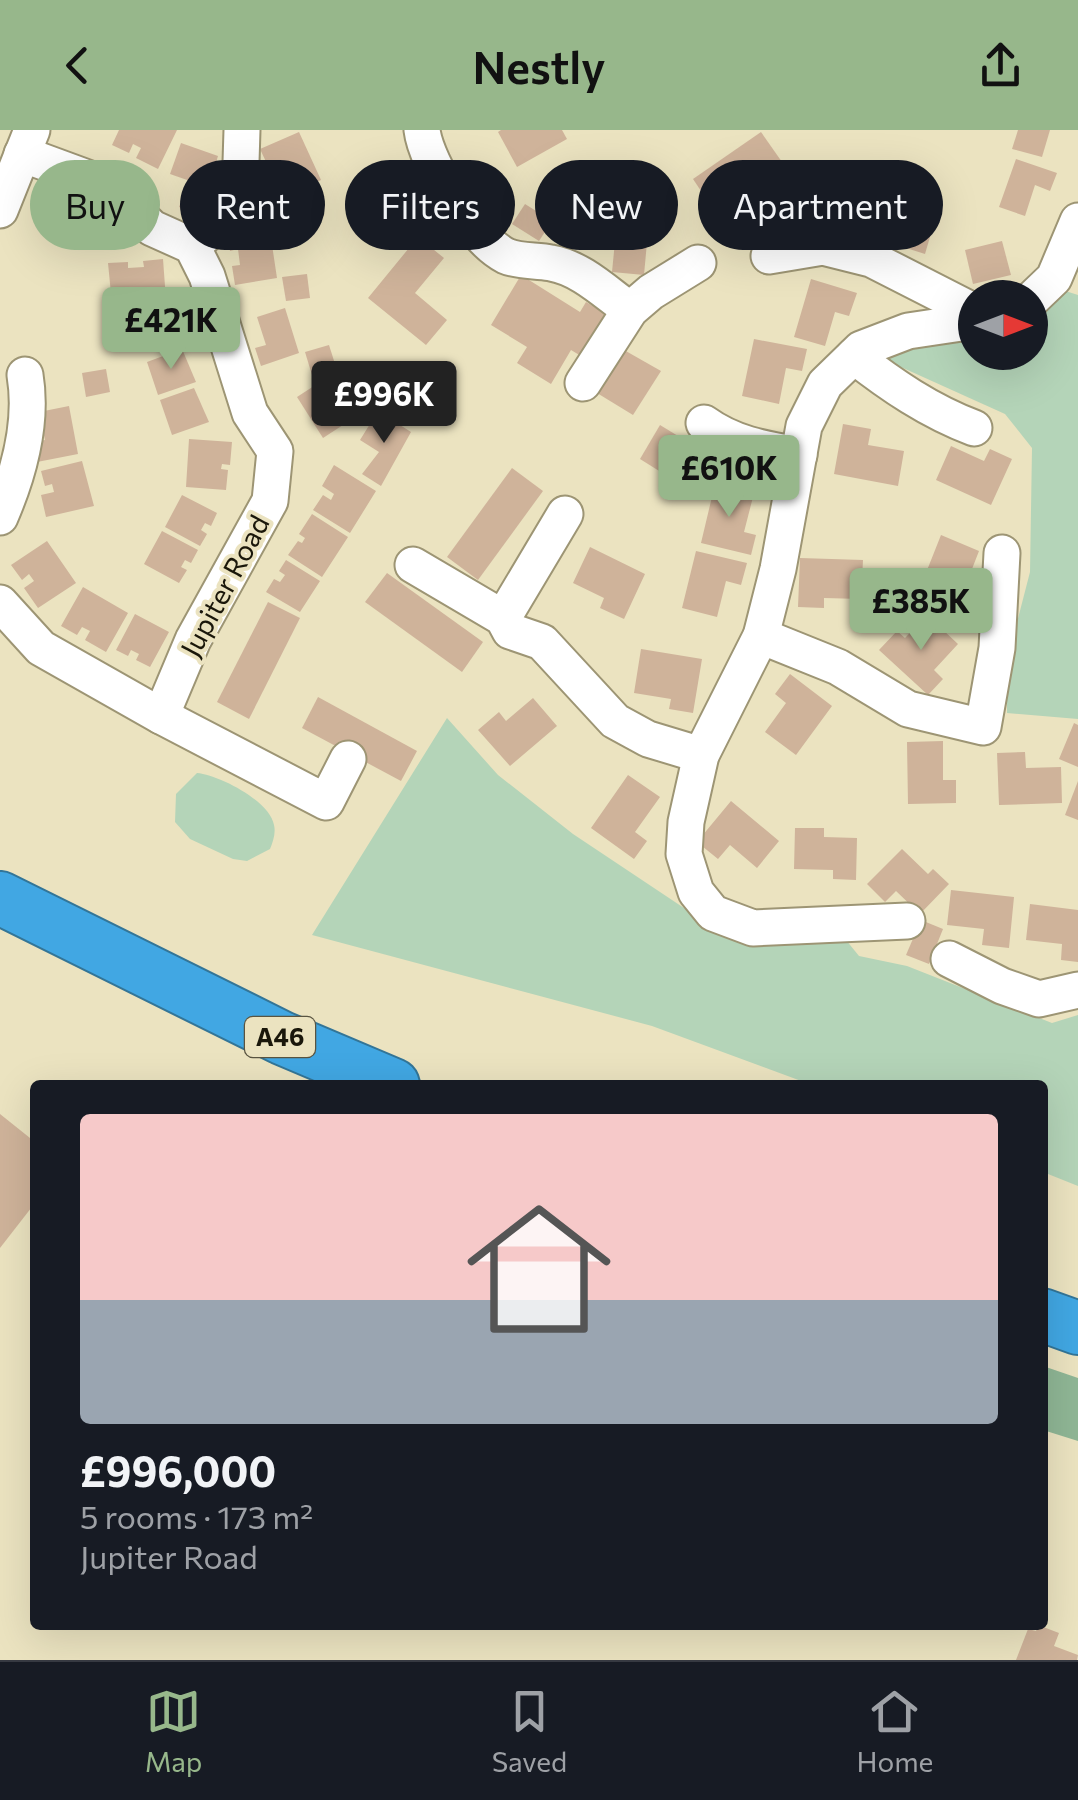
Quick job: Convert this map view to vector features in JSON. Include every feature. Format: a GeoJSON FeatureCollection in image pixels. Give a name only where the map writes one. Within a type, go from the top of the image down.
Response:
{"type":"FeatureCollection","features":[{"type":"Feature","properties":{"kind":"highway","name":"A46"},"geometry":{"type":"LineString","coordinates":[[0,898],[282,1038],[381,1080]]}},
{"type":"Feature","properties":{"kind":"highway"},"geometry":{"type":"LineString","coordinates":[[1048,1318],[1078,1328]]}},
{"type":"Feature","properties":{"kind":"street"},"geometry":{"type":"LineString","coordinates":[[241,160],[242,130]]}},
{"type":"Feature","properties":{"kind":"street"},"geometry":{"type":"LineString","coordinates":[[422,130],[423,142],[443,184],[468,220],[504,256],[553,263],[581,274],[630,310]]}},
{"type":"Feature","properties":{"kind":"street"},"geometry":{"type":"LineString","coordinates":[[0,210],[27,142],[109,186],[152,228],[180,241]]}},
{"type":"Feature","properties":{"kind":"street"},"geometry":{"type":"LineString","coordinates":[[1054,287],[1078,221]]}},
{"type":"Feature","properties":{"kind":"street"},"geometry":{"type":"LineString","coordinates":[[769,256],[823,246],[871,258],[958,303]]}},
{"type":"Feature","properties":{"kind":"street","name":"Jupiter Road"},"geometry":{"type":"LineString","coordinates":[[161,716],[194,640],[270,501],[274,452],[250,412],[207,276],[194,250]]}},
{"type":"Feature","properties":{"kind":"street"},"geometry":{"type":"LineString","coordinates":[[583,384],[630,310],[698,263]]}},
{"type":"Feature","properties":{"kind":"street"},"geometry":{"type":"LineString","coordinates":[[906,920],[753,928],[713,913],[696,892],[684,854],[686,822],[701,755],[761,636],[804,426],[824,384],[862,349],[908,331],[958,324]]}},
{"type":"Feature","properties":{"kind":"street"},"geometry":{"type":"LineString","coordinates":[[854,356],[930,408],[974,428]]}},
{"type":"Feature","properties":{"kind":"street"},"geometry":{"type":"LineString","coordinates":[[0,517],[23,447],[28,396],[25,375]]}},
{"type":"Feature","properties":{"kind":"street"},"geometry":{"type":"LineString","coordinates":[[704,424],[722,436],[754,448],[799,456]]}},
{"type":"Feature","properties":{"kind":"street"},"geometry":{"type":"LineString","coordinates":[[502,618],[565,514]]}},
{"type":"Feature","properties":{"kind":"street"},"geometry":{"type":"LineString","coordinates":[[761,636],[838,668],[908,710],[982,727],[997,648],[1002,553]]}},
{"type":"Feature","properties":{"kind":"street"},"geometry":{"type":"LineString","coordinates":[[413,565],[502,618],[510,632],[542,642],[615,720],[648,739],[701,755]]}},
{"type":"Feature","properties":{"kind":"street"},"geometry":{"type":"LineString","coordinates":[[0,602],[42,648],[161,716],[204,735],[326,802],[348,758]]}},
{"type":"Feature","properties":{"kind":"street"},"geometry":{"type":"LineString","coordinates":[[948,959],[1039,999],[1078,990]]}},
{"type":"Feature","properties":{"kind":"green space"},"geometry":{"type":"Polygon","coordinates":[[[1048,288],[1078,295],[1078,719],[1007,713],[1007,661],[1030,572],[1032,448],[1005,414],[861,349],[958,325],[958,370],[1048,370],[1048,288]]]}},
{"type":"Feature","properties":{"kind":"green space"},"geometry":{"type":"Polygon","coordinates":[[[447,718],[498,775],[573,834],[729,938],[846,940],[859,956],[907,966],[1052,1023],[1078,1015],[1078,1186],[1048,1174],[1048,1080],[798,1080],[652,1026],[312,935],[447,718]]]}},
{"type":"Feature","properties":{"kind":"green space"},"geometry":{"type":"Polygon","coordinates":[[[197,773],[230,784],[263,807],[275,828],[270,849],[247,861],[233,859],[190,839],[175,822],[176,794],[197,773]]]}},
{"type":"Feature","properties":{"kind":"green space"},"geometry":{"type":"Polygon","coordinates":[[[1048,1368],[1078,1378],[1078,1441],[1048,1432],[1048,1368]]]}},
{"type":"Feature","properties":{"kind":"building"},"geometry":{"type":"Polygon","coordinates":[[[119,130],[177,130],[160,165],[160,160],[136,158],[141,148],[133,144],[129,153],[112,145],[119,130]]]}},
{"type":"Feature","properties":{"kind":"building"},"geometry":{"type":"Polygon","coordinates":[[[562,130],[567,139],[517,167],[498,132],[562,130]]]}},
{"type":"Feature","properties":{"kind":"building"},"geometry":{"type":"Polygon","coordinates":[[[1018,130],[1050,130],[1042,157],[1012,149],[1018,130]]]}},
{"type":"Feature","properties":{"kind":"building"},"geometry":{"type":"Polygon","coordinates":[[[299,132],[312,160],[265,160],[260,149],[299,132]]]}},
{"type":"Feature","properties":{"kind":"building"},"geometry":{"type":"Polygon","coordinates":[[[761,132],[781,160],[720,160],[761,132]]]}},
{"type":"Feature","properties":{"kind":"building"},"geometry":{"type":"Polygon","coordinates":[[[181,143],[218,156],[217,160],[180,160],[180,178],[170,174],[181,143]]]}},
{"type":"Feature","properties":{"kind":"building"},"geometry":{"type":"Polygon","coordinates":[[[1016,159],[1057,173],[1050,191],[1035,185],[1025,216],[999,207],[1016,159]]]}},
{"type":"Feature","properties":{"kind":"building"},"geometry":{"type":"Polygon","coordinates":[[[525,204],[535,210],[535,238],[515,226],[525,204]]]}},
{"type":"Feature","properties":{"kind":"building"},"geometry":{"type":"Polygon","coordinates":[[[1002,241],[1011,275],[972,280],[965,250],[1002,241]]]}},
{"type":"Feature","properties":{"kind":"building"},"geometry":{"type":"Polygon","coordinates":[[[238,250],[273,250],[277,278],[235,285],[232,266],[240,265],[238,250]]]}},
{"type":"Feature","properties":{"kind":"building"},"geometry":{"type":"Polygon","coordinates":[[[407,250],[434,250],[444,258],[415,293],[447,320],[426,345],[368,298],[407,250]]]}},
{"type":"Feature","properties":{"kind":"building"},"geometry":{"type":"Polygon","coordinates":[[[614,250],[646,250],[644,275],[612,272],[614,250]]]}},
{"type":"Feature","properties":{"kind":"building"},"geometry":{"type":"Polygon","coordinates":[[[163,259],[166,300],[112,304],[108,263],[128,262],[128,268],[144,267],[143,261],[163,259]]]}},
{"type":"Feature","properties":{"kind":"building"},"geometry":{"type":"Polygon","coordinates":[[[307,274],[310,298],[286,301],[282,277],[307,274]]]}},
{"type":"Feature","properties":{"kind":"building"},"geometry":{"type":"Polygon","coordinates":[[[521,275],[580,312],[586,302],[612,317],[586,359],[571,350],[551,384],[517,363],[527,347],[491,325],[521,275]]]}},
{"type":"Feature","properties":{"kind":"building"},"geometry":{"type":"Polygon","coordinates":[[[811,279],[857,293],[849,316],[835,312],[825,346],[794,337],[811,279]]]}},
{"type":"Feature","properties":{"kind":"building"},"geometry":{"type":"Polygon","coordinates":[[[191,304],[193,328],[168,330],[166,306],[191,304]]]}},
{"type":"Feature","properties":{"kind":"building"},"geometry":{"type":"Polygon","coordinates":[[[285,308],[299,353],[261,366],[255,348],[266,345],[257,317],[285,308]]]}},
{"type":"Feature","properties":{"kind":"building"},"geometry":{"type":"Polygon","coordinates":[[[754,339],[807,349],[802,371],[786,368],[779,404],[742,396],[754,339]]]}},
{"type":"Feature","properties":{"kind":"building"},"geometry":{"type":"Polygon","coordinates":[[[329,345],[336,367],[312,375],[305,352],[329,345]]]}},
{"type":"Feature","properties":{"kind":"building"},"geometry":{"type":"Polygon","coordinates":[[[617,346],[661,371],[633,415],[597,393],[617,346]]]}},
{"type":"Feature","properties":{"kind":"building"},"geometry":{"type":"Polygon","coordinates":[[[182,349],[196,382],[158,395],[147,362],[182,349]]]}},
{"type":"Feature","properties":{"kind":"building"},"geometry":{"type":"Polygon","coordinates":[[[106,369],[110,392],[86,397],[82,373],[106,369]]]}},
{"type":"Feature","properties":{"kind":"building"},"geometry":{"type":"Polygon","coordinates":[[[337,371],[363,412],[323,438],[297,397],[337,371]]]}},
{"type":"Feature","properties":{"kind":"building"},"geometry":{"type":"Polygon","coordinates":[[[194,388],[209,422],[172,435],[160,400],[194,388]]]}},
{"type":"Feature","properties":{"kind":"building"},"geometry":{"type":"Polygon","coordinates":[[[69,406],[78,454],[37,462],[33,442],[45,440],[39,412],[69,406]]]}},
{"type":"Feature","properties":{"kind":"building"},"geometry":{"type":"Polygon","coordinates":[[[378,411],[411,432],[381,486],[362,474],[379,452],[360,440],[378,411]]]}},
{"type":"Feature","properties":{"kind":"building"},"geometry":{"type":"Polygon","coordinates":[[[843,424],[871,429],[868,445],[904,451],[898,486],[834,474],[843,424]]]}},
{"type":"Feature","properties":{"kind":"building"},"geometry":{"type":"Polygon","coordinates":[[[660,425],[701,450],[680,484],[640,459],[660,425]]]}},
{"type":"Feature","properties":{"kind":"building"},"geometry":{"type":"Polygon","coordinates":[[[189,439],[232,442],[230,465],[222,464],[221,469],[228,470],[226,490],[186,487],[189,439]]]}},
{"type":"Feature","properties":{"kind":"building"},"geometry":{"type":"Polygon","coordinates":[[[951,446],[984,461],[990,449],[1012,459],[991,505],[936,480],[951,446]]]}},
{"type":"Feature","properties":{"kind":"building"},"geometry":{"type":"Polygon","coordinates":[[[82,461],[94,506],[46,517],[41,495],[54,492],[52,484],[45,486],[41,471],[82,461]]]}},
{"type":"Feature","properties":{"kind":"building"},"geometry":{"type":"Polygon","coordinates":[[[334,465],[376,491],[350,533],[313,510],[323,495],[331,500],[334,494],[322,486],[334,465]]]}},
{"type":"Feature","properties":{"kind":"building"},"geometry":{"type":"Polygon","coordinates":[[[512,468],[543,491],[478,580],[447,557],[512,468]]]}},
{"type":"Feature","properties":{"kind":"building"},"geometry":{"type":"Polygon","coordinates":[[[715,484],[754,493],[744,532],[756,535],[751,555],[701,543],[715,484]]]}},
{"type":"Feature","properties":{"kind":"building"},"geometry":{"type":"Polygon","coordinates":[[[182,495],[217,513],[211,526],[205,523],[201,530],[207,534],[200,546],[165,527],[182,495]]]}},
{"type":"Feature","properties":{"kind":"building"},"geometry":{"type":"Polygon","coordinates":[[[312,514],[348,537],[322,577],[288,555],[305,538],[299,534],[312,514]]]}},
{"type":"Feature","properties":{"kind":"building"},"geometry":{"type":"Polygon","coordinates":[[[162,531],[198,550],[191,563],[185,560],[181,567],[187,570],[179,583],[144,564],[162,531]]]}},
{"type":"Feature","properties":{"kind":"building"},"geometry":{"type":"Polygon","coordinates":[[[941,535],[979,551],[965,587],[977,591],[968,613],[918,593],[941,535]]]}},
{"type":"Feature","properties":{"kind":"building"},"geometry":{"type":"Polygon","coordinates":[[[47,541],[76,583],[38,608],[24,588],[34,581],[29,574],[22,580],[11,565],[47,541]]]}},
{"type":"Feature","properties":{"kind":"building"},"geometry":{"type":"Polygon","coordinates":[[[590,547],[645,574],[624,619],[600,608],[604,598],[573,583],[590,547]]]}},
{"type":"Feature","properties":{"kind":"building"},"geometry":{"type":"Polygon","coordinates":[[[696,551],[747,563],[741,585],[726,581],[717,617],[682,608],[696,551]]]}},
{"type":"Feature","properties":{"kind":"building"},"geometry":{"type":"Polygon","coordinates":[[[800,558],[863,560],[861,599],[824,598],[824,608],[798,607],[800,558]]]}},
{"type":"Feature","properties":{"kind":"building"},"geometry":{"type":"Polygon","coordinates":[[[286,560],[320,581],[300,612],[266,592],[274,579],[280,582],[285,575],[279,571],[286,560]]]}},
{"type":"Feature","properties":{"kind":"building"},"geometry":{"type":"Polygon","coordinates":[[[387,573],[483,642],[462,672],[365,602],[387,573]]]}},
{"type":"Feature","properties":{"kind":"building"},"geometry":{"type":"Polygon","coordinates":[[[83,587],[128,613],[106,652],[85,640],[90,631],[82,627],[77,635],[61,626],[83,587]]]}},
{"type":"Feature","properties":{"kind":"building"},"geometry":{"type":"Polygon","coordinates":[[[268,602],[300,618],[249,719],[217,702],[268,602]]]}},
{"type":"Feature","properties":{"kind":"building"},"geometry":{"type":"Polygon","coordinates":[[[135,614],[169,632],[150,667],[136,660],[139,654],[131,650],[128,656],[116,650],[135,614]]]}},
{"type":"Feature","properties":{"kind":"building"},"geometry":{"type":"Polygon","coordinates":[[[927,615],[958,644],[934,670],[943,679],[928,695],[879,650],[897,631],[905,638],[927,615]]]}},
{"type":"Feature","properties":{"kind":"building"},"geometry":{"type":"Polygon","coordinates":[[[641,649],[702,659],[693,713],[669,709],[671,699],[634,693],[641,649]]]}},
{"type":"Feature","properties":{"kind":"building"},"geometry":{"type":"Polygon","coordinates":[[[790,674],[832,706],[796,755],[765,732],[786,703],[775,694],[790,674]]]}},
{"type":"Feature","properties":{"kind":"building"},"geometry":{"type":"Polygon","coordinates":[[[318,697],[417,751],[401,781],[302,728],[318,697]]]}},
{"type":"Feature","properties":{"kind":"building"},"geometry":{"type":"Polygon","coordinates":[[[533,698],[557,726],[510,766],[478,730],[499,712],[506,721],[533,698]]]}},
{"type":"Feature","properties":{"kind":"building"},"geometry":{"type":"Polygon","coordinates":[[[1074,723],[1078,725],[1078,767],[1059,759],[1074,723]]]}},
{"type":"Feature","properties":{"kind":"building"},"geometry":{"type":"Polygon","coordinates":[[[943,741],[943,780],[956,780],[956,803],[908,804],[907,742],[943,741]]]}},
{"type":"Feature","properties":{"kind":"building"},"geometry":{"type":"Polygon","coordinates":[[[1025,752],[1026,768],[1061,767],[1062,803],[999,805],[997,753],[1025,752]]]}},
{"type":"Feature","properties":{"kind":"building"},"geometry":{"type":"Polygon","coordinates":[[[628,775],[660,797],[635,832],[647,841],[634,859],[591,828],[628,775]]]}},
{"type":"Feature","properties":{"kind":"building"},"geometry":{"type":"Polygon","coordinates":[[[1078,781],[1078,820],[1065,815],[1078,781]]]}},
{"type":"Feature","properties":{"kind":"building"},"geometry":{"type":"Polygon","coordinates":[[[731,801],[779,841],[757,868],[730,845],[718,859],[697,842],[731,801]]]}},
{"type":"Feature","properties":{"kind":"building"},"geometry":{"type":"Polygon","coordinates":[[[795,828],[824,828],[824,837],[857,838],[856,880],[833,879],[833,870],[794,869],[795,828]]]}},
{"type":"Feature","properties":{"kind":"building"},"geometry":{"type":"Polygon","coordinates":[[[902,849],[928,874],[933,869],[949,884],[920,914],[896,891],[885,902],[867,884],[902,849]]]}},
{"type":"Feature","properties":{"kind":"building"},"geometry":{"type":"Polygon","coordinates":[[[951,890],[1014,897],[1009,948],[982,945],[984,929],[947,925],[951,890]]]}},
{"type":"Feature","properties":{"kind":"building"},"geometry":{"type":"Polygon","coordinates":[[[1030,904],[1078,910],[1078,962],[1061,960],[1062,944],[1026,940],[1030,904]]]}},
{"type":"Feature","properties":{"kind":"building"},"geometry":{"type":"Polygon","coordinates":[[[921,920],[943,929],[929,964],[906,955],[921,920]]]}},
{"type":"Feature","properties":{"kind":"building"},"geometry":{"type":"Polygon","coordinates":[[[0,1114],[30,1138],[30,1209],[0,1248],[0,1114]]]}},
{"type":"Feature","properties":{"kind":"building"},"geometry":{"type":"Polygon","coordinates":[[[1048,1629],[1059,1633],[1054,1646],[1078,1655],[1077,1660],[1016,1660],[1028,1630],[1048,1629]]]}}]}
